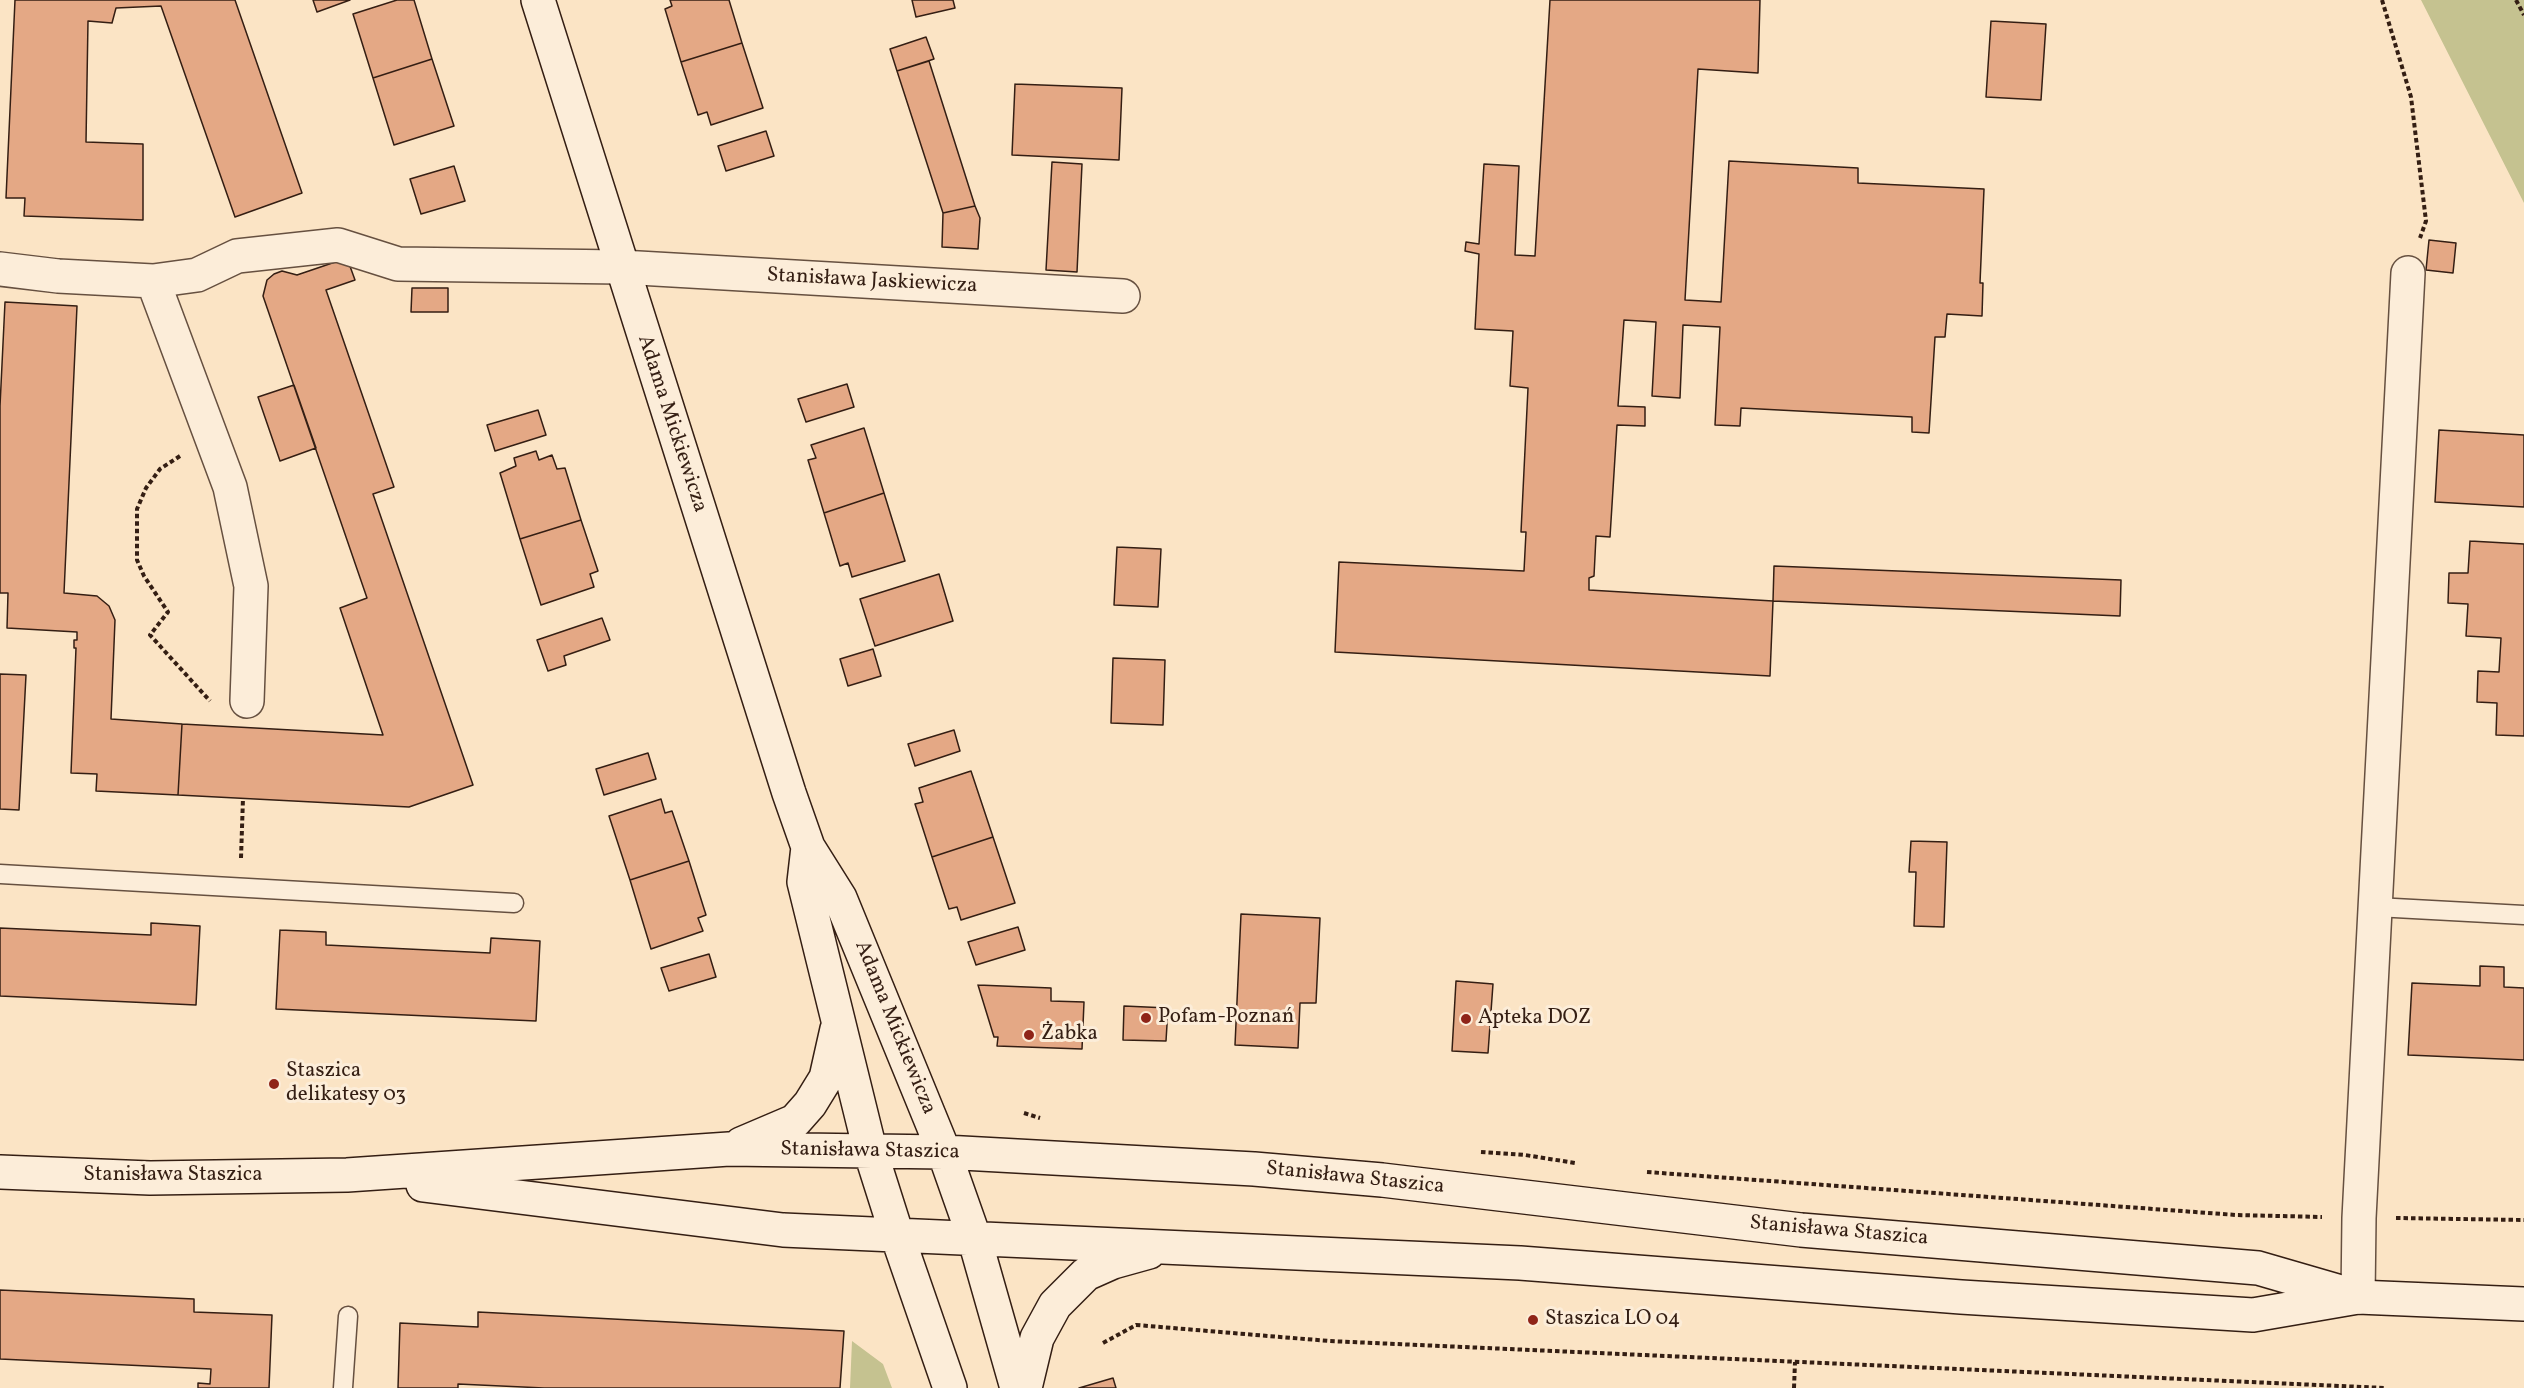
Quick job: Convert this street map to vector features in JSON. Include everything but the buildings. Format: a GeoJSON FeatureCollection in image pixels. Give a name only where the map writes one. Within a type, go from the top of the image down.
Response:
{"type":"FeatureCollection","features":[{"type":"Feature","properties":{"kind":"street","name":"Adama Mickiewicza"},"geometry":{"type":"LineString","coordinates":[[538,0],[621,267],[808,847],[840,898],[944,1152],[974,1238],[1017,1388]]}},
{"type":"Feature","properties":{"kind":"street","name":"Stanisława Jaskiewicza"},"geometry":{"type":"LineString","coordinates":[[0,269],[58,276],[153,281],[197,275],[237,256],[338,245],[398,264],[621,267],[1123,296]]}},
{"type":"Feature","properties":{"kind":"street"},"geometry":{"type":"LineString","coordinates":[[2358,1297],[2360,1218],[2408,273]]}},
{"type":"Feature","properties":{"kind":"street"},"geometry":{"type":"LineString","coordinates":[[153,281],[230,488],[251,586],[248,701]]}},
{"type":"Feature","properties":{"kind":"street","name":"Adama Mickiewicza"},"geometry":{"type":"LineString","coordinates":[[808,847],[804,882],[870,1150],[950,1388]]}},
{"type":"Feature","properties":{"kind":"street","name":"Adama Mickiewicza"},"geometry":{"type":"LineString","coordinates":[[729,1149],[795,1121],[810,1104],[826,1078],[839,1021]]}},
{"type":"Feature","properties":{"kind":"street","name":"Stanisława Staszica"},"geometry":{"type":"LineString","coordinates":[[0,1172],[150,1178],[346,1175],[729,1149],[944,1152],[1254,1169],[1370,1179],[1801,1230],[2258,1268],[2358,1297]]}},
{"type":"Feature","properties":{"kind":"street","name":"Stanisława Staszica"},"geometry":{"type":"LineString","coordinates":[[346,1175],[783,1230],[1528,1263],[1961,1297],[2253,1315],[2358,1297],[2524,1304]]}},
{"type":"Feature","properties":{"kind":"street"},"geometry":{"type":"LineString","coordinates":[[1025,1388],[1037,1338],[1055,1305],[1086,1274],[1113,1262],[1172,1246]]}},
{"type":"Feature","properties":{"kind":"lane"},"geometry":{"type":"LineString","coordinates":[[0,874],[514,903]]}},
{"type":"Feature","properties":{"kind":"lane"},"geometry":{"type":"LineString","coordinates":[[2376,907],[2524,915]]}},
{"type":"Feature","properties":{"kind":"lane"},"geometry":{"type":"LineString","coordinates":[[343,1388],[348,1316]]}},
{"type":"Feature","properties":{"kind":"path"},"geometry":{"type":"LineString","coordinates":[[2382,0],[2411,97],[2426,220],[2408,273]]}},
{"type":"Feature","properties":{"kind":"path"},"geometry":{"type":"LineString","coordinates":[[2516,0],[2524,15]]}},
{"type":"Feature","properties":{"kind":"path"},"geometry":{"type":"LineString","coordinates":[[189,451],[160,470],[146,488],[136,509],[137,560],[144,576],[168,612],[150,635],[213,704]]}},
{"type":"Feature","properties":{"kind":"path"},"geometry":{"type":"LineString","coordinates":[[239,888],[243,798]]}},
{"type":"Feature","properties":{"kind":"path"},"geometry":{"type":"LineString","coordinates":[[1525,1155],[1581,1164]]}},
{"type":"Feature","properties":{"kind":"path"},"geometry":{"type":"LineString","coordinates":[[1638,1171],[2236,1215]]}},
{"type":"Feature","properties":{"kind":"path"},"geometry":{"type":"LineString","coordinates":[[1103,1343],[1136,1325],[1329,1341],[2385,1388]]}},
{"type":"Feature","properties":{"kind":"path"},"geometry":{"type":"LineString","coordinates":[[1794,1388],[1796,1362]]}},
{"type":"Feature","properties":{"kind":"shaded area"},"geometry":{"type":"Polygon","coordinates":[[[2421,0],[2524,0],[2524,203],[2421,0]]]}},
{"type":"Feature","properties":{"kind":"shaded area"},"geometry":{"type":"Polygon","coordinates":[[[852,1341],[883,1364],[892,1388],[850,1388],[852,1341]]]}},
{"type":"Feature","properties":{"kind":"place","name":"Pofam-Poznań"},"geometry":{"type":"Point","coordinates":[1146,1018]}},
{"type":"Feature","properties":{"kind":"place","name":"Apteka DOZ"},"geometry":{"type":"Point","coordinates":[1466,1019]}},
{"type":"Feature","properties":{"kind":"place","name":"Żabka"},"geometry":{"type":"Point","coordinates":[1029,1035]}},
{"type":"Feature","properties":{"kind":"place","name":"Staszica delikatesy 03"},"geometry":{"type":"Point","coordinates":[274,1084]}},
{"type":"Feature","properties":{"kind":"place","name":"Staszica LO 04"},"geometry":{"type":"Point","coordinates":[1533,1320]}}]}
